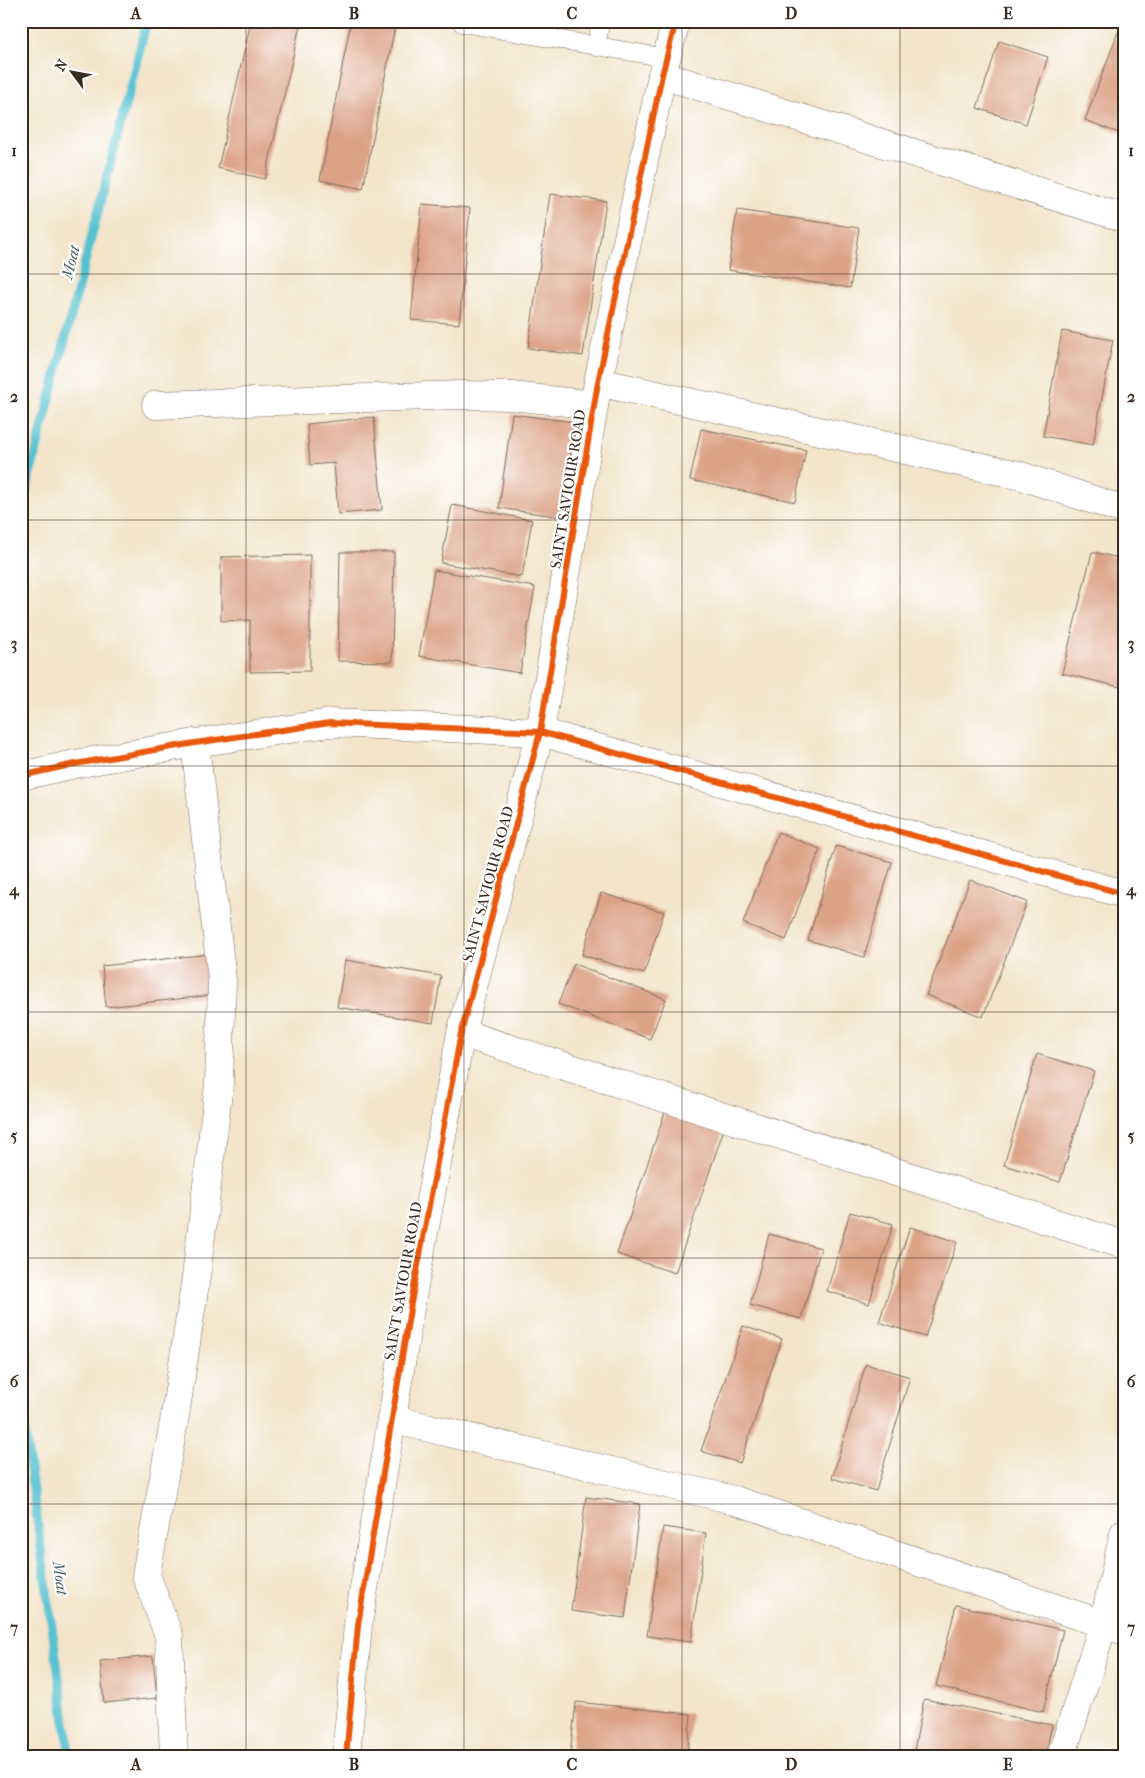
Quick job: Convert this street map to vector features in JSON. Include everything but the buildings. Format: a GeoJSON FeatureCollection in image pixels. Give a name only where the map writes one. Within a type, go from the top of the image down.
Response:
{"type":"FeatureCollection","features":[{"type":"Feature","properties":{"kind":"street","name":"SAINT SAVIOUR ROAD"},"geometry":{"type":"LineString","coordinates":[[346,1757],[358,1625],[391,1419],[461,1033],[540,732],[596,393],[664,66],[676,21]]}},
{"type":"Feature","properties":{"kind":"street"},"geometry":{"type":"LineString","coordinates":[[664,66],[1124,218]]}},
{"type":"Feature","properties":{"kind":"street"},"geometry":{"type":"LineString","coordinates":[[156,405],[460,395],[512,396],[596,393],[1018,474],[1124,510]]}},
{"type":"Feature","properties":{"kind":"street"},"geometry":{"type":"LineString","coordinates":[[21,776],[75,764],[195,743],[330,723],[540,732],[1124,894]]}},
{"type":"Feature","properties":{"kind":"street"},"geometry":{"type":"LineString","coordinates":[[174,1757],[169,1636],[146,1575],[175,1416],[197,1267],[219,1084],[222,980],[195,743]]}},
{"type":"Feature","properties":{"kind":"street"},"geometry":{"type":"LineString","coordinates":[[461,1033],[1124,1245]]}},
{"type":"Feature","properties":{"kind":"street"},"geometry":{"type":"LineString","coordinates":[[391,1419],[734,1500],[1113,1628]]}},
{"type":"Feature","properties":{"kind":"street"},"geometry":{"type":"LineString","coordinates":[[1061,1757],[1113,1628],[1124,1533]]}},
{"type":"Feature","properties":{"kind":"lane"},"geometry":{"type":"LineString","coordinates":[[597,47],[600,21]]}},
{"type":"Feature","properties":{"kind":"lane"},"geometry":{"type":"LineString","coordinates":[[462,23],[597,47],[664,66]]}},
{"type":"Feature","properties":{"kind":"waterway","name":"Moat"},"geometry":{"type":"LineString","coordinates":[[21,511],[147,21]]}},
{"type":"Feature","properties":{"kind":"waterway","name":"Moat"},"geometry":{"type":"LineString","coordinates":[[21,1403],[70,1757]]}},
{"type":"Feature","properties":{"kind":"cycle path"},"geometry":{"type":"LineString","coordinates":[[346,1757],[358,1625],[411,1303],[461,1033],[540,732],[598,382],[662,75],[676,21]]}},
{"type":"Feature","properties":{"kind":"cycle path"},"geometry":{"type":"LineString","coordinates":[[21,776],[75,764],[195,743],[330,723],[540,732],[1124,894]]}}]}
